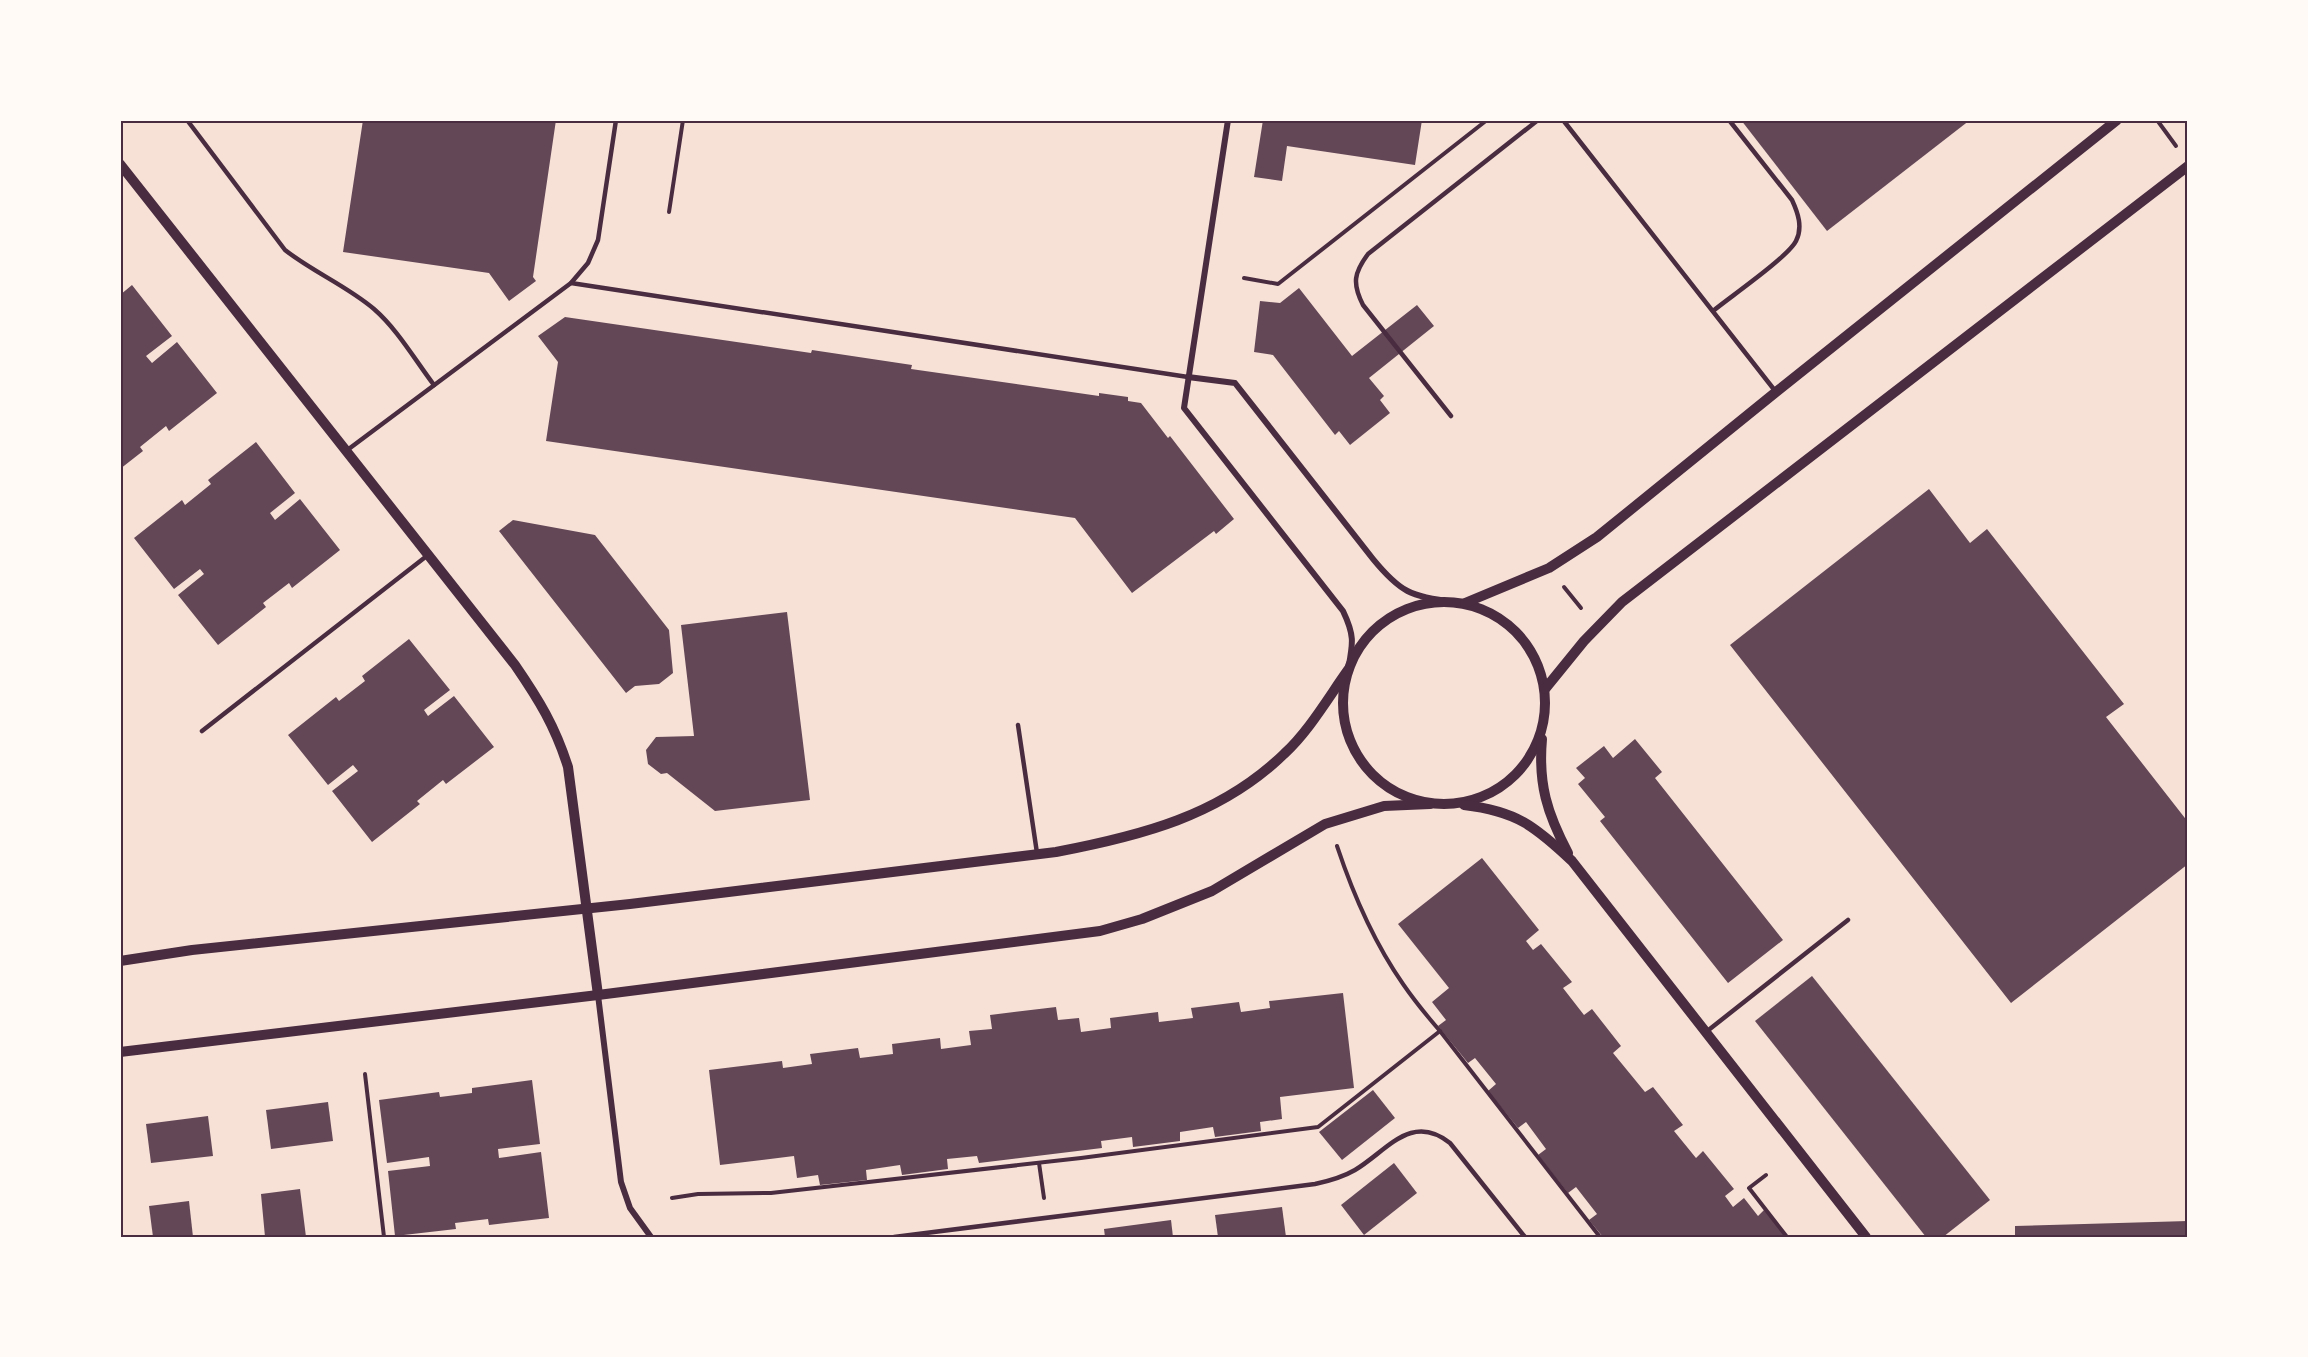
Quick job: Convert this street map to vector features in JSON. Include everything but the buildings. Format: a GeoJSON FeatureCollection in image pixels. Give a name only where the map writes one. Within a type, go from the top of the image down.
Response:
{"type":"FeatureCollection","features":[{"type":"Feature","properties":{"kind":"street"},"geometry":{"type":"LineString","coordinates":[[1228,120],[1184,408],[1343,610],[1352,629],[1352,646],[1342,697],[1345,724],[1350,743],[1360,761],[1387,788],[1407,798],[1430,804]]}},
{"type":"Feature","properties":{"kind":"street"},"geometry":{"type":"LineString","coordinates":[[120,961],[192,950],[587,909],[1037,854],[1116,841],[1186,819],[1242,788],[1284,755],[1348,670],[1365,640],[1384,621],[1410,607],[1432,602],[1460,602],[1549,568],[1597,537],[2117,120]]}},
{"type":"Feature","properties":{"kind":"street"},"geometry":{"type":"LineString","coordinates":[[120,164],[515,665],[559,736],[568,767],[621,1182],[630,1208],[651,1237]]}},
{"type":"Feature","properties":{"kind":"street"},"geometry":{"type":"LineString","coordinates":[[1545,689],[1584,641],[1622,602],[2188,166]]}},
{"type":"Feature","properties":{"kind":"street"},"geometry":{"type":"LineString","coordinates":[[1188,377],[1235,383],[1373,559],[1397,586],[1412,594],[1460,602],[1489,611],[1511,625],[1528,644],[1545,689],[1540,762],[1544,797],[1553,825],[1572,861]]}},
{"type":"Feature","properties":{"kind":"street"},"geometry":{"type":"LineString","coordinates":[[1453,804],[1476,800],[1494,792],[1509,781],[1524,767],[1535,749],[1544,720]]}},
{"type":"Feature","properties":{"kind":"street"},"geometry":{"type":"LineString","coordinates":[[120,1052],[598,995],[1100,931],[1142,919],[1212,891],[1325,824],[1384,806],[1453,804],[1489,808],[1516,817],[1542,833],[1572,861],[1866,1237]]}},
{"type":"Feature","properties":{"kind":"lane"},"geometry":{"type":"LineString","coordinates":[[187,120],[285,250],[375,310],[434,385]]}},
{"type":"Feature","properties":{"kind":"lane"},"geometry":{"type":"LineString","coordinates":[[346,451],[571,284],[588,263],[598,240],[616,120]]}},
{"type":"Feature","properties":{"kind":"lane"},"geometry":{"type":"LineString","coordinates":[[1451,416],[1363,305],[1357,294],[1355,280],[1359,267],[1368,254],[1538,120]]}},
{"type":"Feature","properties":{"kind":"lane"},"geometry":{"type":"LineString","coordinates":[[1563,120],[1776,392]]}},
{"type":"Feature","properties":{"kind":"lane"},"geometry":{"type":"LineString","coordinates":[[1713,311],[1786,254],[1796,242],[1800,227],[1798,213],[1792,200],[1729,120]]}},
{"type":"Feature","properties":{"kind":"lane"},"geometry":{"type":"LineString","coordinates":[[571,284],[1188,377]]}},
{"type":"Feature","properties":{"kind":"lane"},"geometry":{"type":"LineString","coordinates":[[202,731],[428,555]]}},
{"type":"Feature","properties":{"kind":"lane"},"geometry":{"type":"LineString","coordinates":[[1018,725],[1037,854]]}},
{"type":"Feature","properties":{"kind":"lane"},"geometry":{"type":"LineString","coordinates":[[1706,1032],[1848,921]]}},
{"type":"Feature","properties":{"kind":"lane"},"geometry":{"type":"LineString","coordinates":[[894,1237],[1315,1184],[1355,1170],[1407,1134],[1425,1131],[1443,1137],[1457,1150],[1525,1237]]}},
{"type":"Feature","properties":{"kind":"path"},"geometry":{"type":"LineString","coordinates":[[669,212],[683,120]]}},
{"type":"Feature","properties":{"kind":"path"},"geometry":{"type":"LineString","coordinates":[[1244,278],[1278,284],[1487,120]]}},
{"type":"Feature","properties":{"kind":"path"},"geometry":{"type":"LineString","coordinates":[[2157,120],[2178,147]]}},
{"type":"Feature","properties":{"kind":"path"},"geometry":{"type":"LineString","coordinates":[[1561,583],[1581,608]]}},
{"type":"Feature","properties":{"kind":"path"},"geometry":{"type":"LineString","coordinates":[[1336,843],[1349,884],[1375,938],[1402,983],[1600,1237]]}},
{"type":"Feature","properties":{"kind":"path"},"geometry":{"type":"LineString","coordinates":[[672,1198],[698,1194],[771,1193],[1071,1159],[1318,1127],[1440,1031]]}},
{"type":"Feature","properties":{"kind":"path"},"geometry":{"type":"LineString","coordinates":[[364,1074],[384,1237]]}},
{"type":"Feature","properties":{"kind":"path"},"geometry":{"type":"LineString","coordinates":[[1766,1175],[1749,1188],[1787,1237]]}}]}
